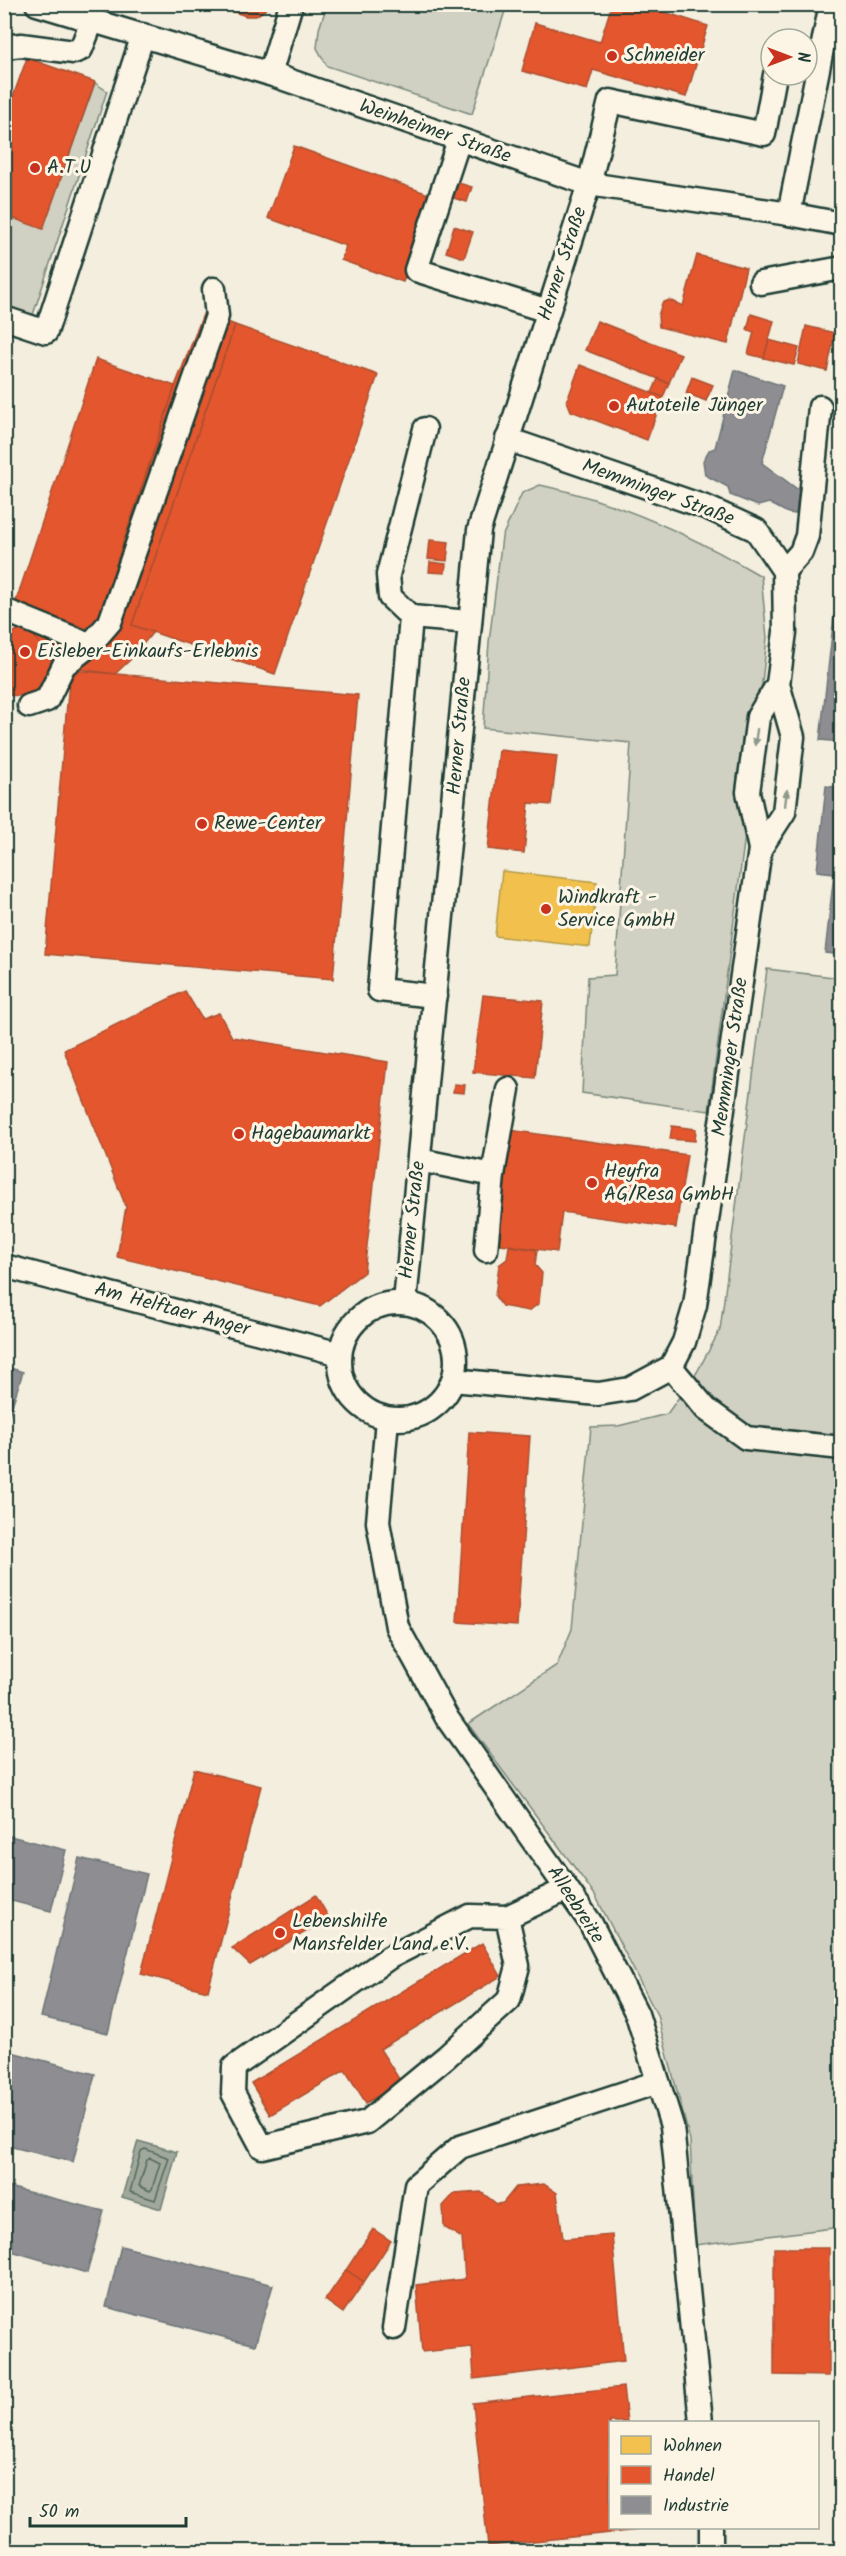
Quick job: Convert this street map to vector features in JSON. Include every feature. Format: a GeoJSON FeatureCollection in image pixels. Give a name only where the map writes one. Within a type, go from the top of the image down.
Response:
{"type":"FeatureCollection","features":[{"type":"Feature","properties":{"kind":"street","name":"Weinheimer Straße"},"geometry":{"type":"LineString","coordinates":[[37,4],[270,74],[589,184],[842,224]]}},
{"type":"Feature","properties":{"kind":"street"},"geometry":{"type":"LineString","coordinates":[[270,74],[291,4]]}},
{"type":"Feature","properties":{"kind":"street"},"geometry":{"type":"LineString","coordinates":[[789,214],[831,4]]}},
{"type":"Feature","properties":{"kind":"street"},"geometry":{"type":"LineString","coordinates":[[4,47],[21,45],[74,52],[81,49],[92,21]]}},
{"type":"Feature","properties":{"kind":"street"},"geometry":{"type":"LineString","coordinates":[[4,318],[46,332],[143,35]]}},
{"type":"Feature","properties":{"kind":"street","name":"Herner Straße"},"geometry":{"type":"LineString","coordinates":[[405,1302],[479,530],[589,184],[609,101],[764,134],[773,87]]}},
{"type":"Feature","properties":{"kind":"street"},"geometry":{"type":"LineString","coordinates":[[459,140],[416,270],[548,311]]}},
{"type":"Feature","properties":{"kind":"street"},"geometry":{"type":"LineString","coordinates":[[760,283],[842,268]]}},
{"type":"Feature","properties":{"kind":"street"},"geometry":{"type":"LineString","coordinates":[[29,706],[47,700],[64,665],[90,645],[110,622],[217,316],[214,289]]}},
{"type":"Feature","properties":{"kind":"street"},"geometry":{"type":"LineString","coordinates":[[784,571],[801,552],[807,536],[820,407]]}},
{"type":"Feature","properties":{"kind":"street"},"geometry":{"type":"LineString","coordinates":[[425,429],[388,575],[390,597],[411,617],[470,622]]}},
{"type":"Feature","properties":{"kind":"street","name":"Memminger Straße"},"geometry":{"type":"LineString","coordinates":[[507,439],[708,508],[756,530],[784,571],[785,632],[778,684],[793,737],[784,812],[760,849]]}},
{"type":"Feature","properties":{"kind":"street"},"geometry":{"type":"LineString","coordinates":[[4,610],[90,645]]}},
{"type":"Feature","properties":{"kind":"street"},"geometry":{"type":"LineString","coordinates":[[411,617],[379,990],[435,996]]}},
{"type":"Feature","properties":{"kind":"street","name":"Memminger Straße"},"geometry":{"type":"LineString","coordinates":[[670,1367],[684,1342],[695,1305],[760,849],[748,792],[758,717],[778,684]]}},
{"type":"Feature","properties":{"kind":"street"},"geometry":{"type":"LineString","coordinates":[[486,1250],[493,1175],[508,1089]]}},
{"type":"Feature","properties":{"kind":"street"},"geometry":{"type":"LineString","coordinates":[[419,1160],[493,1175]]}},
{"type":"Feature","properties":{"kind":"street","name":"Am Helftaer Anger"},"geometry":{"type":"LineString","coordinates":[[4,1266],[340,1354]]}},
{"type":"Feature","properties":{"kind":"street"},"geometry":{"type":"LineString","coordinates":[[405,1302],[432,1313],[443,1323],[456,1350],[456,1365],[453,1380],[446,1395],[434,1407],[420,1415],[404,1419],[387,1419],[371,1413],[356,1402],[346,1388],[340,1371],[340,1354],[343,1339],[351,1325],[362,1314],[375,1307],[405,1302]]}},
{"type":"Feature","properties":{"kind":"street"},"geometry":{"type":"LineString","coordinates":[[453,1380],[598,1394],[630,1389],[670,1367],[706,1409],[746,1438],[842,1448]]}},
{"type":"Feature","properties":{"kind":"street","name":"Alleebreite"},"geometry":{"type":"LineString","coordinates":[[387,1419],[378,1522],[397,1627],[447,1719],[590,1922],[637,2014],[672,2126],[701,2421]]}},
{"type":"Feature","properties":{"kind":"street"},"geometry":{"type":"LineString","coordinates":[[507,1917],[519,1966],[509,2000],[446,2057],[368,2122],[262,2147],[233,2093],[234,2067],[390,1958],[470,1916],[507,1917],[567,1889]]}},
{"type":"Feature","properties":{"kind":"street"},"geometry":{"type":"LineString","coordinates":[[394,2328],[416,2185],[460,2147],[658,2082]]}},
{"type":"Feature","properties":{"kind":"street"},"geometry":{"type":"LineString","coordinates":[[711,2529],[711,2552]]}},
{"type":"Feature","properties":{"kind":"shaded area"},"geometry":{"type":"Polygon","coordinates":[[[327,5],[507,5],[472,114],[327,66],[317,48],[319,29],[327,5]]]}},
{"type":"Feature","properties":{"kind":"shaded area"},"geometry":{"type":"Polygon","coordinates":[[[95,83],[107,91],[29,327],[5,318],[5,214],[44,225],[95,83]]]}},
{"type":"Feature","properties":{"kind":"shaded area"},"geometry":{"type":"Polygon","coordinates":[[[540,485],[626,510],[709,547],[761,576],[767,638],[744,843],[709,1111],[582,1093],[588,977],[615,975],[631,743],[483,728],[489,642],[502,537],[522,493],[540,485]]]}},
{"type":"Feature","properties":{"kind":"shaded area"},"geometry":{"type":"Polygon","coordinates":[[[767,969],[841,978],[841,2227],[695,2245],[690,2140],[657,2015],[595,1895],[468,1724],[557,1665],[572,1629],[591,1427],[618,1426],[667,1414],[697,1372],[720,1330],[767,969]]]}},
{"type":"Feature","properties":{"kind":"water"},"geometry":{"type":"Polygon","coordinates":[[[138,2141],[177,2152],[161,2209],[122,2197],[138,2141]]]}},
{"type":"Feature","properties":{"kind":"building: Wohnen","name":"Windkraft - Service GmbH"},"geometry":{"type":"Polygon","coordinates":[[[502,871],[597,882],[590,947],[495,936],[502,871]]]}},
{"type":"Feature","properties":{"kind":"building: Handel"},"geometry":{"type":"Polygon","coordinates":[[[210,4],[267,4],[266,9],[256,16],[246,16],[210,4]]]}},
{"type":"Feature","properties":{"kind":"building: Handel","name":"Schneider"},"geometry":{"type":"Polygon","coordinates":[[[612,4],[639,4],[708,26],[686,97],[593,70],[587,90],[522,71],[535,23],[600,42],[612,4]]]}},
{"type":"Feature","properties":{"kind":"building: Handel","name":"A.T.U"},"geometry":{"type":"Polygon","coordinates":[[[27,58],[95,82],[43,229],[4,215],[4,121],[27,58]]]}},
{"type":"Feature","properties":{"kind":"building: Handel"},"geometry":{"type":"Polygon","coordinates":[[[294,146],[434,196],[403,282],[341,260],[346,246],[268,218],[294,146]]]}},
{"type":"Feature","properties":{"kind":"building: Handel"},"geometry":{"type":"Polygon","coordinates":[[[455,182],[472,187],[467,202],[450,197],[455,182]]]}},
{"type":"Feature","properties":{"kind":"building: Handel"},"geometry":{"type":"Polygon","coordinates":[[[454,226],[473,232],[464,258],[446,252],[454,226]]]}},
{"type":"Feature","properties":{"kind":"building: Handel"},"geometry":{"type":"Polygon","coordinates":[[[697,255],[746,268],[728,344],[659,327],[658,316],[662,303],[669,300],[683,306],[697,255]]]}},
{"type":"Feature","properties":{"kind":"building: Handel"},"geometry":{"type":"Polygon","coordinates":[[[204,312],[235,325],[132,625],[153,632],[115,674],[56,666],[26,625],[34,611],[94,631],[175,386],[204,312]]]}},
{"type":"Feature","properties":{"kind":"building: Handel"},"geometry":{"type":"Polygon","coordinates":[[[751,314],[774,321],[764,358],[748,354],[754,332],[747,330],[751,314]]]}},
{"type":"Feature","properties":{"kind":"building: Handel"},"geometry":{"type":"Polygon","coordinates":[[[597,321],[681,354],[669,383],[585,350],[597,321]]]}},
{"type":"Feature","properties":{"kind":"building: Handel"},"geometry":{"type":"Polygon","coordinates":[[[235,325],[378,375],[275,674],[132,625],[235,325]]]}},
{"type":"Feature","properties":{"kind":"building: Handel"},"geometry":{"type":"Polygon","coordinates":[[[806,326],[835,333],[827,371],[798,364],[806,326]]]}},
{"type":"Feature","properties":{"kind":"building: Handel"},"geometry":{"type":"Polygon","coordinates":[[[769,340],[799,348],[794,365],[764,358],[769,340]]]}},
{"type":"Feature","properties":{"kind":"building: Handel"},"geometry":{"type":"Polygon","coordinates":[[[96,359],[175,386],[94,631],[15,604],[96,359]]]}},
{"type":"Feature","properties":{"kind":"building: Handel","name":"Autoteile Jünger"},"geometry":{"type":"Polygon","coordinates":[[[580,365],[663,397],[647,440],[571,411],[567,401],[580,365]]]}},
{"type":"Feature","properties":{"kind":"building: Handel"},"geometry":{"type":"Polygon","coordinates":[[[692,377],[713,385],[706,401],[686,393],[692,377]]]}},
{"type":"Feature","properties":{"kind":"building: Handel"},"geometry":{"type":"Polygon","coordinates":[[[658,379],[669,383],[663,397],[652,393],[658,379]]]}},
{"type":"Feature","properties":{"kind":"building: Handel"},"geometry":{"type":"Polygon","coordinates":[[[430,540],[449,542],[447,561],[428,559],[430,540]]]}},
{"type":"Feature","properties":{"kind":"building: Handel"},"geometry":{"type":"Polygon","coordinates":[[[430,562],[446,564],[445,573],[429,572],[430,562]]]}},
{"type":"Feature","properties":{"kind":"building: Handel","name":"Eisleber-Einkaufs-Erlebnis"},"geometry":{"type":"Polygon","coordinates":[[[26,625],[56,666],[41,697],[6,695],[4,691],[4,638],[26,625]]]}},
{"type":"Feature","properties":{"kind":"building: Handel","name":"Rewe-Center"},"geometry":{"type":"Polygon","coordinates":[[[70,670],[358,695],[333,979],[45,954],[70,670]]]}},
{"type":"Feature","properties":{"kind":"building: Handel"},"geometry":{"type":"Polygon","coordinates":[[[499,750],[557,756],[551,805],[529,803],[524,853],[488,849],[499,750]]]}},
{"type":"Feature","properties":{"kind":"building: Handel","name":"Hagebaumarkt"},"geometry":{"type":"Polygon","coordinates":[[[185,991],[202,1019],[219,1013],[232,1037],[388,1062],[364,1272],[320,1306],[117,1257],[126,1207],[64,1050],[185,991]]]}},
{"type":"Feature","properties":{"kind":"building: Handel"},"geometry":{"type":"Polygon","coordinates":[[[483,995],[543,1001],[535,1078],[473,1072],[483,995]]]}},
{"type":"Feature","properties":{"kind":"building: Handel"},"geometry":{"type":"Polygon","coordinates":[[[454,1084],[465,1085],[464,1093],[453,1092],[454,1084]]]}},
{"type":"Feature","properties":{"kind":"building: Handel"},"geometry":{"type":"Polygon","coordinates":[[[672,1126],[696,1129],[695,1141],[670,1139],[672,1126]]]}},
{"type":"Feature","properties":{"kind":"building: Handel","name":"Heyfra AG/Resa GmbH"},"geometry":{"type":"Polygon","coordinates":[[[509,1130],[687,1155],[676,1228],[562,1212],[557,1252],[494,1243],[509,1130]]]}},
{"type":"Feature","properties":{"kind":"building: Handel"},"geometry":{"type":"Polygon","coordinates":[[[509,1246],[537,1250],[535,1265],[542,1273],[539,1303],[529,1311],[502,1306],[495,1296],[499,1265],[507,1259],[509,1246]]]}},
{"type":"Feature","properties":{"kind":"building: Handel"},"geometry":{"type":"Polygon","coordinates":[[[469,1432],[530,1436],[517,1626],[457,1622],[469,1432]]]}},
{"type":"Feature","properties":{"kind":"building: Handel"},"geometry":{"type":"Polygon","coordinates":[[[194,1769],[261,1786],[208,1991],[141,1974],[194,1769]]]}},
{"type":"Feature","properties":{"kind":"building: Handel","name":"Lebenshilfe Mansfelder Land e.V."},"geometry":{"type":"Polygon","coordinates":[[[316,1895],[329,1918],[250,1965],[232,1948],[316,1895]]]}},
{"type":"Feature","properties":{"kind":"building: Handel"},"geometry":{"type":"Polygon","coordinates":[[[482,1943],[501,1976],[380,2049],[401,2082],[366,2103],[345,2070],[270,2115],[251,2083],[482,1943]]]}},
{"type":"Feature","properties":{"kind":"building: Handel"},"geometry":{"type":"Polygon","coordinates":[[[544,2184],[557,2193],[563,2239],[612,2235],[624,2361],[474,2379],[472,2347],[422,2352],[416,2285],[465,2279],[462,2238],[444,2227],[443,2206],[454,2194],[481,2192],[497,2204],[503,2203],[516,2187],[544,2184]]]}},
{"type":"Feature","properties":{"kind":"building: Handel"},"geometry":{"type":"Polygon","coordinates":[[[373,2229],[391,2241],[364,2282],[346,2270],[373,2229]]]}},
{"type":"Feature","properties":{"kind":"building: Handel"},"geometry":{"type":"Polygon","coordinates":[[[774,2248],[829,2248],[829,2376],[774,2375],[774,2248]]]}},
{"type":"Feature","properties":{"kind":"building: Handel"},"geometry":{"type":"Polygon","coordinates":[[[346,2270],[364,2282],[343,2313],[325,2300],[346,2270]]]}},
{"type":"Feature","properties":{"kind":"building: Handel"},"geometry":{"type":"Polygon","coordinates":[[[623,2387],[627,2421],[609,2421],[609,2529],[638,2530],[488,2546],[473,2403],[623,2387]]]}},
{"type":"Feature","properties":{"kind":"building: Industrie"},"geometry":{"type":"Polygon","coordinates":[[[735,370],[783,386],[762,463],[801,492],[802,503],[795,514],[788,513],[769,503],[758,506],[730,495],[728,487],[705,475],[703,461],[709,450],[715,448],[735,370]]]}},
{"type":"Feature","properties":{"kind":"building: Industrie"},"geometry":{"type":"Polygon","coordinates":[[[842,546],[842,599],[836,598],[842,546]]]}},
{"type":"Feature","properties":{"kind":"building: Industrie"},"geometry":{"type":"Polygon","coordinates":[[[842,615],[842,742],[820,740],[834,616],[842,615]]]}},
{"type":"Feature","properties":{"kind":"building: Industrie"},"geometry":{"type":"Polygon","coordinates":[[[826,786],[842,788],[842,955],[825,953],[834,873],[817,871],[826,786]]]}},
{"type":"Feature","properties":{"kind":"building: Industrie"},"geometry":{"type":"Polygon","coordinates":[[[4,1366],[23,1372],[4,1430],[4,1366]]]}},
{"type":"Feature","properties":{"kind":"building: Industrie"},"geometry":{"type":"Polygon","coordinates":[[[6,1835],[66,1850],[51,1911],[4,1899],[6,1835]]]}},
{"type":"Feature","properties":{"kind":"building: Industrie"},"geometry":{"type":"Polygon","coordinates":[[[79,1858],[147,1874],[108,2033],[41,2017],[79,1858]]]}},
{"type":"Feature","properties":{"kind":"building: Industrie"},"geometry":{"type":"Polygon","coordinates":[[[4,2050],[95,2074],[73,2162],[4,2145],[4,2050]]]}},
{"type":"Feature","properties":{"kind":"building: Industrie"},"geometry":{"type":"Polygon","coordinates":[[[4,2186],[104,2211],[87,2273],[4,2249],[4,2186]]]}},
{"type":"Feature","properties":{"kind":"building: Industrie"},"geometry":{"type":"Polygon","coordinates":[[[121,2246],[273,2285],[255,2345],[106,2307],[121,2246]]]}},
{"type":"Feature","properties":{"kind":"place","name":"Schneider"},"geometry":{"type":"Point","coordinates":[612,56]}},
{"type":"Feature","properties":{"kind":"place","name":"A.T.U"},"geometry":{"type":"Point","coordinates":[35,168]}},
{"type":"Feature","properties":{"kind":"place","name":"Autoteile Jünger"},"geometry":{"type":"Point","coordinates":[614,406]}},
{"type":"Feature","properties":{"kind":"place","name":"Eisleber-Einkaufs-Erlebnis"},"geometry":{"type":"Point","coordinates":[25,652]}},
{"type":"Feature","properties":{"kind":"place","name":"Rewe-Center"},"geometry":{"type":"Point","coordinates":[202,824]}},
{"type":"Feature","properties":{"kind":"place","name":"Windkraft - Service GmbH"},"geometry":{"type":"Point","coordinates":[546,909]}},
{"type":"Feature","properties":{"kind":"place","name":"Hagebaumarkt"},"geometry":{"type":"Point","coordinates":[239,1134]}},
{"type":"Feature","properties":{"kind":"place","name":"Heyfra AG/Resa GmbH"},"geometry":{"type":"Point","coordinates":[592,1183]}},
{"type":"Feature","properties":{"kind":"place","name":"Lebenshilfe Mansfelder Land e.V."},"geometry":{"type":"Point","coordinates":[280,1933]}}]}
